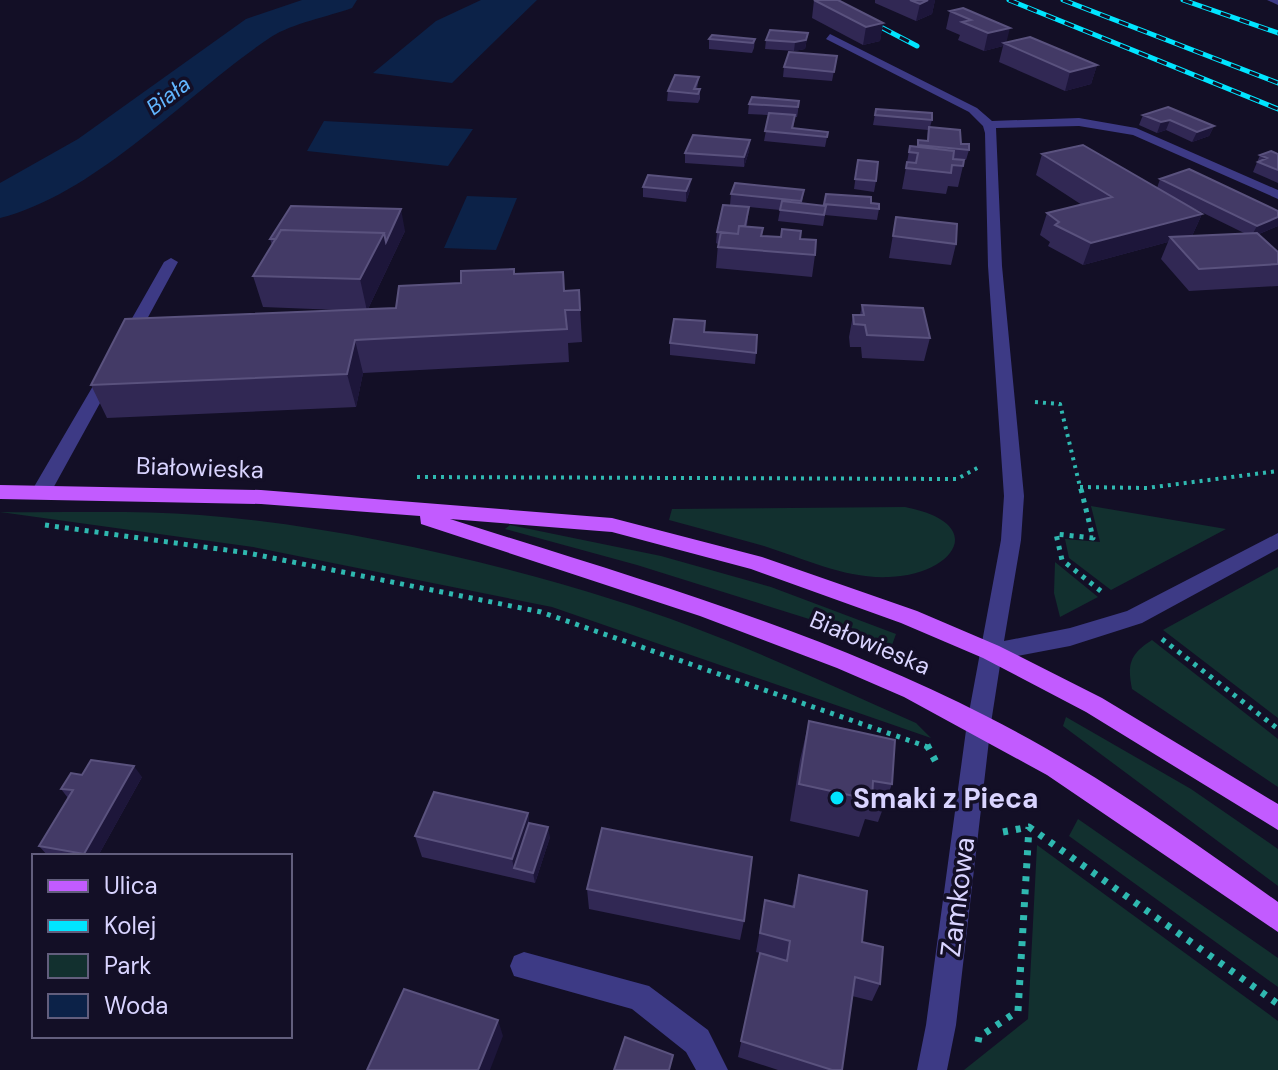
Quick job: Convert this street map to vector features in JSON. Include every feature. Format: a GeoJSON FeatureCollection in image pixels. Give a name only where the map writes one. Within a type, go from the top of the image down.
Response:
{"type":"FeatureCollection","features":[{"type":"Feature","properties":{"kind":"main road","name":"Białowieska"},"geometry":{"type":"LineString","coordinates":[[0,492],[261,497],[612,525],[755,562],[909,617],[991,652],[1094,705],[1278,818]]}},
{"type":"Feature","properties":{"kind":"main road","name":"Białowieska"},"geometry":{"type":"LineString","coordinates":[[397,509],[726,615],[860,667],[979,723],[1117,804],[1278,918]]}},
{"type":"Feature","properties":{"kind":"street"},"geometry":{"type":"LineString","coordinates":[[830,37],[973,110],[989,125],[1079,122],[1136,132],[1278,195]]}},
{"type":"Feature","properties":{"kind":"street","name":"Zamkowa"},"geometry":{"type":"LineString","coordinates":[[932,1070],[941,1025],[979,723],[1011,540],[1014,496],[995,266],[989,125]]}},
{"type":"Feature","properties":{"kind":"street"},"geometry":{"type":"LineString","coordinates":[[41,492],[171,262]]}},
{"type":"Feature","properties":{"kind":"street"},"geometry":{"type":"LineString","coordinates":[[991,652],[1070,637],[1134,617],[1278,540]]}},
{"type":"Feature","properties":{"kind":"street"},"geometry":{"type":"LineString","coordinates":[[524,966],[639,996],[697,1041],[713,1070]]}},
{"type":"Feature","properties":{"kind":"path"},"geometry":{"type":"LineString","coordinates":[[1033,402],[1060,404],[1093,538],[1056,534],[1062,560],[1102,592]]}},
{"type":"Feature","properties":{"kind":"path"},"geometry":{"type":"LineString","coordinates":[[416,477],[957,479],[976,471],[983,461]]}},
{"type":"Feature","properties":{"kind":"path"},"geometry":{"type":"LineString","coordinates":[[1080,487],[1147,488],[1278,471]]}},
{"type":"Feature","properties":{"kind":"path"},"geometry":{"type":"LineString","coordinates":[[31,523],[248,553],[541,612],[926,744],[936,759],[940,774]]}},
{"type":"Feature","properties":{"kind":"path"},"geometry":{"type":"LineString","coordinates":[[1159,636],[1278,729]]}},
{"type":"Feature","properties":{"kind":"path"},"geometry":{"type":"LineString","coordinates":[[977,1048],[979,1037],[1018,1011],[1029,827]]}},
{"type":"Feature","properties":{"kind":"path"},"geometry":{"type":"LineString","coordinates":[[1003,832],[1029,827],[1278,1004]]}},
{"type":"Feature","properties":{"kind":"green space"},"geometry":{"type":"Polygon","coordinates":[[[1091,506],[1226,529],[1111,590],[1069,558],[1065,539],[1100,542],[1091,506]]]}},
{"type":"Feature","properties":{"kind":"green space"},"geometry":{"type":"Polygon","coordinates":[[[905,507],[932,515],[948,525],[955,536],[953,548],[931,568],[889,577],[841,571],[669,520],[672,509],[905,507]]]}},
{"type":"Feature","properties":{"kind":"green space"},"geometry":{"type":"Polygon","coordinates":[[[0,512],[200,515],[302,527],[462,558],[565,585],[691,627],[916,723],[931,738],[552,607],[253,547],[0,512]]]}},
{"type":"Feature","properties":{"kind":"green space"},"geometry":{"type":"Polygon","coordinates":[[[510,525],[661,556],[771,587],[896,634],[892,645],[637,565],[505,529],[510,525]]]}},
{"type":"Feature","properties":{"kind":"green space"},"geometry":{"type":"Polygon","coordinates":[[[1055,562],[1098,597],[1060,617],[1054,593],[1055,562]]]}},
{"type":"Feature","properties":{"kind":"green space"},"geometry":{"type":"Polygon","coordinates":[[[1278,567],[1278,718],[1163,630],[1278,567]]]}},
{"type":"Feature","properties":{"kind":"green space"},"geometry":{"type":"Polygon","coordinates":[[[1152,640],[1278,739],[1278,787],[1132,689],[1132,660],[1152,640]]]}},
{"type":"Feature","properties":{"kind":"green space"},"geometry":{"type":"Polygon","coordinates":[[[1066,717],[1191,789],[1278,849],[1278,886],[1063,726],[1066,717]]]}},
{"type":"Feature","properties":{"kind":"green space"},"geometry":{"type":"Polygon","coordinates":[[[1078,819],[1278,958],[1278,987],[1069,836],[1078,819]]]}},
{"type":"Feature","properties":{"kind":"green space"},"geometry":{"type":"Polygon","coordinates":[[[1037,845],[1278,1021],[1278,1070],[964,1070],[1028,1019],[1037,845]]]}},
{"type":"Feature","properties":{"kind":"water"},"geometry":{"type":"Polygon","coordinates":[[[481,0],[537,0],[452,83],[373,73],[436,21],[481,0]]]}},
{"type":"Feature","properties":{"kind":"water"},"geometry":{"type":"Polygon","coordinates":[[[324,121],[473,129],[448,166],[307,151],[324,121]]]}},
{"type":"Feature","properties":{"kind":"water"},"geometry":{"type":"Polygon","coordinates":[[[467,196],[517,198],[496,250],[444,248],[467,196]]]}},
{"type":"Feature","properties":{"kind":"building"},"geometry":{"type":"Polygon","coordinates":[[[814,0],[838,0],[883,23],[866,27],[814,0]]]}},
{"type":"Feature","properties":{"kind":"building"},"geometry":{"type":"Polygon","coordinates":[[[963,8],[1010,28],[988,33],[962,22],[971,20],[950,11],[963,8]]]}},
{"type":"Feature","properties":{"kind":"building"},"geometry":{"type":"Polygon","coordinates":[[[770,30],[808,33],[806,40],[795,42],[766,40],[770,30]]]}},
{"type":"Feature","properties":{"kind":"building"},"geometry":{"type":"Polygon","coordinates":[[[712,35],[755,39],[753,43],[709,39],[712,35]]]}},
{"type":"Feature","properties":{"kind":"building"},"geometry":{"type":"Polygon","coordinates":[[[1030,37],[1097,65],[1070,72],[1004,43],[1030,37]]]}},
{"type":"Feature","properties":{"kind":"building"},"geometry":{"type":"Polygon","coordinates":[[[789,52],[837,56],[834,72],[784,67],[789,52]]]}},
{"type":"Feature","properties":{"kind":"building"},"geometry":{"type":"Polygon","coordinates":[[[675,75],[699,77],[694,89],[700,89],[698,94],[668,91],[675,75]]]}},
{"type":"Feature","properties":{"kind":"building"},"geometry":{"type":"Polygon","coordinates":[[[752,97],[799,101],[798,107],[749,104],[752,97]]]}},
{"type":"Feature","properties":{"kind":"building"},"geometry":{"type":"Polygon","coordinates":[[[1168,107],[1214,126],[1197,132],[1170,120],[1161,122],[1143,115],[1168,107]]]}},
{"type":"Feature","properties":{"kind":"building"},"geometry":{"type":"Polygon","coordinates":[[[876,109],[932,113],[932,120],[875,115],[876,109]]]}},
{"type":"Feature","properties":{"kind":"building"},"geometry":{"type":"Polygon","coordinates":[[[769,113],[795,115],[792,128],[828,132],[827,137],[765,131],[769,113]]]}},
{"type":"Feature","properties":{"kind":"building"},"geometry":{"type":"Polygon","coordinates":[[[929,127],[960,130],[961,144],[969,144],[969,150],[918,145],[918,140],[928,141],[929,127]]]}},
{"type":"Feature","properties":{"kind":"building"},"geometry":{"type":"Polygon","coordinates":[[[693,135],[750,140],[744,157],[685,153],[693,135]]]}},
{"type":"Feature","properties":{"kind":"building"},"geometry":{"type":"Polygon","coordinates":[[[1083,145],[1202,214],[1091,243],[1055,225],[1059,222],[1047,213],[1112,197],[1042,154],[1083,145]]]}},
{"type":"Feature","properties":{"kind":"building"},"geometry":{"type":"Polygon","coordinates":[[[910,146],[954,151],[953,159],[964,160],[963,166],[952,165],[951,173],[906,168],[907,162],[916,163],[918,153],[909,152],[910,146]]]}},
{"type":"Feature","properties":{"kind":"building"},"geometry":{"type":"Polygon","coordinates":[[[1271,151],[1278,154],[1278,170],[1258,162],[1267,158],[1260,155],[1271,151]]]}},
{"type":"Feature","properties":{"kind":"building"},"geometry":{"type":"Polygon","coordinates":[[[858,160],[878,162],[876,181],[855,179],[858,160]]]}},
{"type":"Feature","properties":{"kind":"building"},"geometry":{"type":"Polygon","coordinates":[[[1189,169],[1278,211],[1278,217],[1257,226],[1160,179],[1189,169]]]}},
{"type":"Feature","properties":{"kind":"building"},"geometry":{"type":"Polygon","coordinates":[[[648,175],[691,179],[686,191],[643,187],[648,175]]]}},
{"type":"Feature","properties":{"kind":"building"},"geometry":{"type":"Polygon","coordinates":[[[735,183],[804,190],[801,201],[731,194],[735,183]]]}},
{"type":"Feature","properties":{"kind":"building"},"geometry":{"type":"Polygon","coordinates":[[[826,194],[871,197],[871,203],[879,204],[879,209],[824,204],[826,194]]]}},
{"type":"Feature","properties":{"kind":"building"},"geometry":{"type":"Polygon","coordinates":[[[782,201],[826,206],[824,215],[780,210],[782,201]]]}},
{"type":"Feature","properties":{"kind":"building"},"geometry":{"type":"Polygon","coordinates":[[[723,205],[749,207],[745,226],[739,226],[738,234],[717,232],[723,205]]]}},
{"type":"Feature","properties":{"kind":"building"},"geometry":{"type":"Polygon","coordinates":[[[291,206],[401,209],[386,242],[384,233],[281,230],[276,239],[270,239],[291,206]]]}},
{"type":"Feature","properties":{"kind":"building"},"geometry":{"type":"Polygon","coordinates":[[[896,217],[957,224],[956,244],[893,236],[896,217]]]}},
{"type":"Feature","properties":{"kind":"building"},"geometry":{"type":"Polygon","coordinates":[[[739,226],[763,228],[761,236],[781,237],[782,229],[801,231],[800,239],[816,240],[815,255],[718,247],[721,232],[738,234],[739,226]]]}},
{"type":"Feature","properties":{"kind":"building"},"geometry":{"type":"Polygon","coordinates":[[[281,230],[384,233],[360,279],[253,276],[281,230]]]}},
{"type":"Feature","properties":{"kind":"building"},"geometry":{"type":"Polygon","coordinates":[[[1257,233],[1278,252],[1278,264],[1199,269],[1170,237],[1257,233]]]}},
{"type":"Feature","properties":{"kind":"building"},"geometry":{"type":"Polygon","coordinates":[[[514,269],[514,274],[563,272],[564,291],[579,290],[580,310],[565,310],[567,329],[355,340],[347,374],[91,385],[125,319],[396,308],[399,286],[461,283],[461,271],[514,269]]]}},
{"type":"Feature","properties":{"kind":"building"},"geometry":{"type":"Polygon","coordinates":[[[862,305],[923,308],[930,338],[867,335],[865,325],[854,324],[853,315],[864,315],[862,305]]]}},
{"type":"Feature","properties":{"kind":"building"},"geometry":{"type":"Polygon","coordinates":[[[674,319],[705,321],[704,332],[757,335],[756,353],[670,343],[674,319]]]}},
{"type":"Feature","properties":{"kind":"building"},"geometry":{"type":"Polygon","coordinates":[[[809,721],[895,740],[892,784],[873,781],[872,800],[799,784],[809,721]]]}},
{"type":"Feature","properties":{"kind":"building"},"geometry":{"type":"Polygon","coordinates":[[[91,760],[134,766],[84,854],[39,846],[73,790],[61,789],[71,773],[82,775],[91,760]]]}},
{"type":"Feature","properties":{"kind":"building"},"geometry":{"type":"Polygon","coordinates":[[[434,792],[528,813],[512,859],[415,836],[434,792]]]}},
{"type":"Feature","properties":{"kind":"building"},"geometry":{"type":"Polygon","coordinates":[[[529,823],[548,827],[533,873],[514,868],[529,823]]]}},
{"type":"Feature","properties":{"kind":"building"},"geometry":{"type":"Polygon","coordinates":[[[602,828],[752,857],[744,921],[587,889],[602,828]]]}},
{"type":"Feature","properties":{"kind":"building"},"geometry":{"type":"Polygon","coordinates":[[[799,875],[867,891],[862,942],[883,947],[880,984],[855,977],[842,1070],[832,1070],[741,1041],[760,953],[787,961],[790,941],[760,933],[765,900],[794,907],[799,875]]]}},
{"type":"Feature","properties":{"kind":"building"},"geometry":{"type":"Polygon","coordinates":[[[404,989],[498,1020],[478,1070],[367,1070],[404,989]]]}},
{"type":"Feature","properties":{"kind":"building"},"geometry":{"type":"Polygon","coordinates":[[[625,1037],[673,1055],[669,1070],[614,1070],[625,1037]]]}},
{"type":"Feature","properties":{"kind":"waterway","name":"Biała"},"geometry":{"type":"LineString","coordinates":[[0,202],[35,186],[95,149],[260,27],[339,0]]}},
{"type":"Feature","properties":{"kind":"railway"},"geometry":{"type":"LineString","coordinates":[[829,0],[917,46]]}},
{"type":"Feature","properties":{"kind":"railway"},"geometry":{"type":"LineString","coordinates":[[1009,0],[1278,109]]}},
{"type":"Feature","properties":{"kind":"railway"},"geometry":{"type":"LineString","coordinates":[[1063,0],[1278,83]]}},
{"type":"Feature","properties":{"kind":"railway"},"geometry":{"type":"LineString","coordinates":[[1183,0],[1278,33]]}},
{"type":"Feature","properties":{"kind":"place","name":"Smaki z Pieca"},"geometry":{"type":"Point","coordinates":[837,798]}}]}
